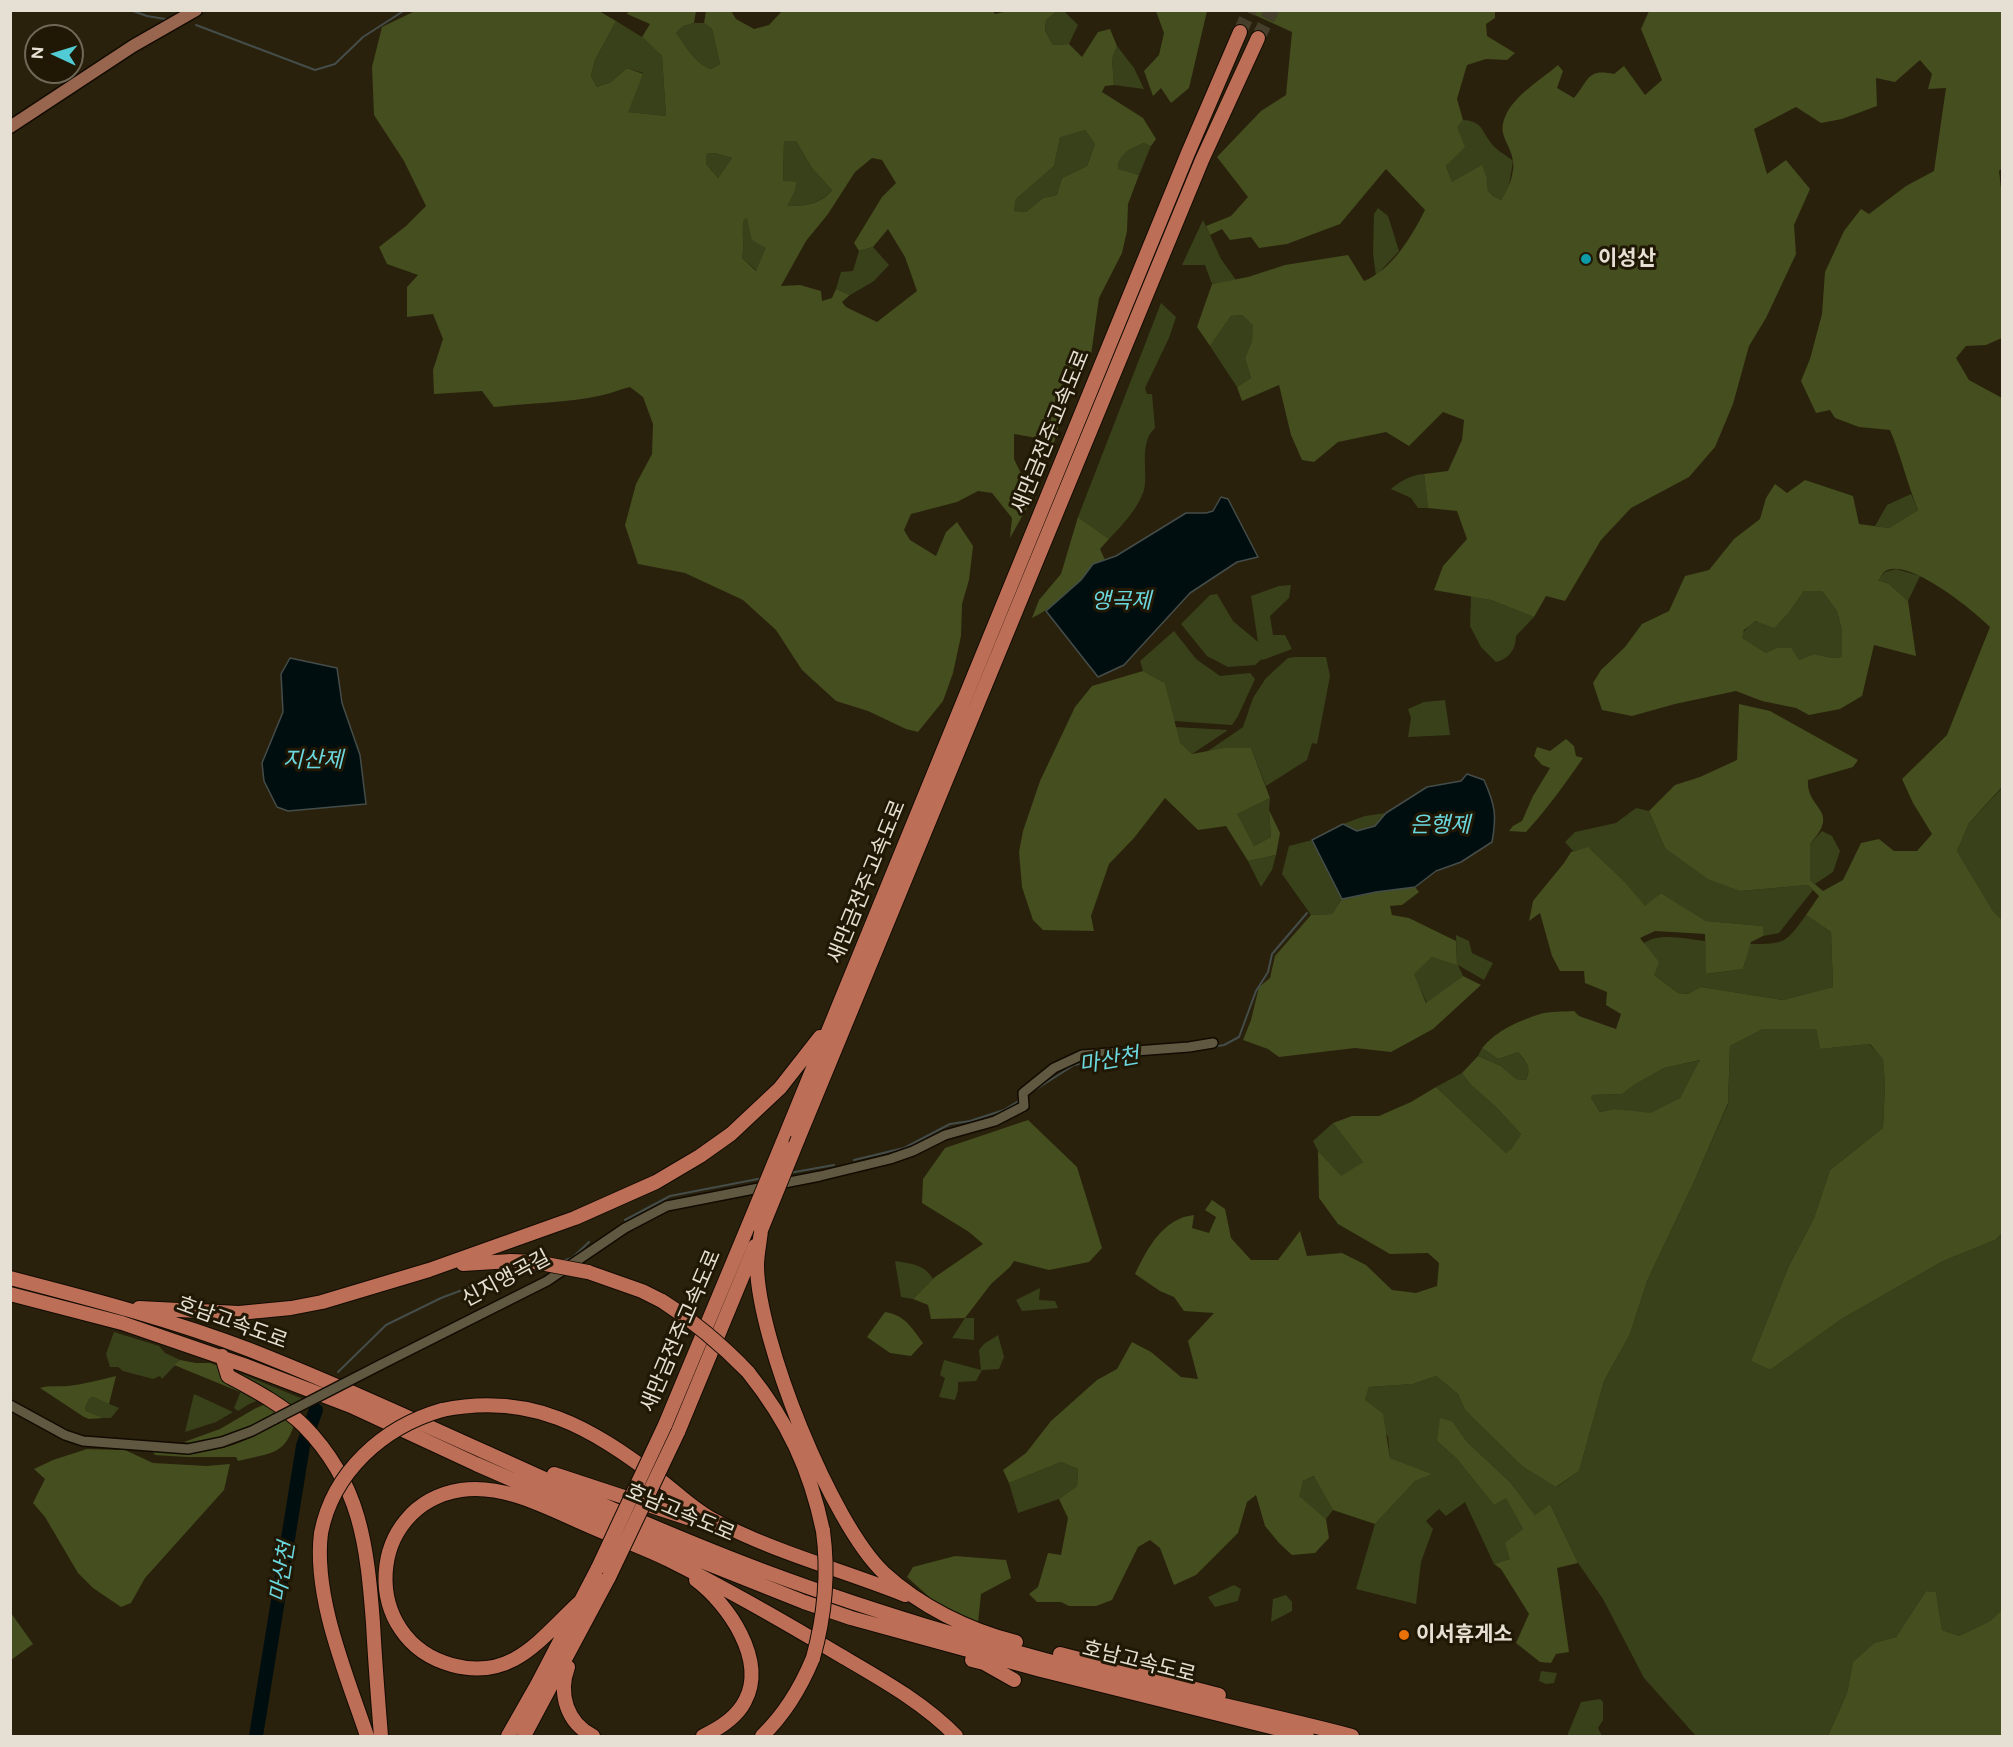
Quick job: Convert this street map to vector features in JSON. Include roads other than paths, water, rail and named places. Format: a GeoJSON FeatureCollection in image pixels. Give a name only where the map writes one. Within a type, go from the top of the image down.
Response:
{"type":"FeatureCollection","features":[{"type":"Feature","properties":{"kind":"highway","name":"새만금전주고속도로"},"geometry":{"type":"LineString","coordinates":[[524,1737],[578,1638],[1240,32]]}},
{"type":"Feature","properties":{"kind":"highway","name":"새만금전주고속도로"},"geometry":{"type":"LineString","coordinates":[[508,1737],[582,1600],[603,1573],[678,1432],[1202,160],[1258,38]]}},
{"type":"Feature","properties":{"kind":"highway"},"geometry":{"type":"LineString","coordinates":[[121,1308],[162,1308],[231,1313],[291,1308],[351,1294],[429,1270],[575,1218],[656,1182],[700,1156],[731,1134],[780,1088],[834,1018]]}},
{"type":"Feature","properties":{"kind":"highway"},"geometry":{"type":"LineString","coordinates":[[761,1230],[757,1266],[766,1319],[790,1398],[843,1518],[861,1546],[883,1571],[921,1601],[945,1615],[1010,1641],[1213,1693],[1306,1730]]}},
{"type":"Feature","properties":{"kind":"highway"},"geometry":{"type":"LineString","coordinates":[[429,1270],[469,1263],[535,1262],[588,1272],[642,1291],[692,1320],[748,1372],[768,1396],[798,1449],[809,1475],[823,1531],[826,1552],[826,1590],[823,1621],[813,1658],[803,1681],[779,1719],[762,1737]]}},
{"type":"Feature","properties":{"kind":"highway","name":"호남고속도로"},"geometry":{"type":"LineString","coordinates":[[10,1278],[121,1308],[249,1350],[370,1400],[746,1564],[899,1618],[1306,1730]]}},
{"type":"Feature","properties":{"kind":"highway","name":"호남고속도로"},"geometry":{"type":"LineString","coordinates":[[10,1294],[122,1323],[222,1356],[351,1407],[680,1553],[851,1618],[1041,1670],[1306,1730],[1352,1737]]}},
{"type":"Feature","properties":{"kind":"highway"},"geometry":{"type":"LineString","coordinates":[[222,1356],[228,1376],[276,1412],[303,1425],[324,1449],[352,1497],[367,1556],[381,1737]]}},
{"type":"Feature","properties":{"kind":"highway"},"geometry":{"type":"LineString","coordinates":[[368,1737],[346,1674],[325,1599],[320,1558],[321,1533],[334,1493],[357,1462],[381,1440],[431,1413],[475,1405],[503,1406],[532,1409],[569,1422],[629,1456],[708,1517],[752,1539]]}},
{"type":"Feature","properties":{"kind":"highway"},"geometry":{"type":"LineString","coordinates":[[476,1447],[752,1539],[921,1601]]}},
{"type":"Feature","properties":{"kind":"highway"},"geometry":{"type":"LineString","coordinates":[[446,1450],[526,1499],[668,1559],[748,1601],[897,1689],[956,1737]]}},
{"type":"Feature","properties":{"kind":"highway"},"geometry":{"type":"LineString","coordinates":[[526,1499],[485,1490],[459,1490],[431,1500],[413,1514],[391,1545],[386,1562],[386,1597],[397,1625],[412,1644],[433,1658],[460,1668],[492,1667],[515,1660],[540,1642],[582,1600]]}},
{"type":"Feature","properties":{"kind":"highway"},"geometry":{"type":"LineString","coordinates":[[668,1559],[700,1583],[717,1600],[742,1635],[748,1651],[751,1673],[745,1702],[725,1723],[703,1737]]}},
{"type":"Feature","properties":{"kind":"highway"},"geometry":{"type":"LineString","coordinates":[[851,1618],[889,1634],[984,1664],[1014,1680]]}},
{"type":"Feature","properties":{"kind":"highway"},"geometry":{"type":"LineString","coordinates":[[578,1638],[563,1680],[564,1697],[568,1711],[575,1722],[593,1737]]}},
{"type":"Feature","properties":{"kind":"main road"},"geometry":{"type":"LineString","coordinates":[[10,127],[133,46],[196,10]]}},
{"type":"Feature","properties":{"kind":"street","name":"신지앵곡길"},"geometry":{"type":"LineString","coordinates":[[10,1405],[65,1435],[82,1441],[188,1449],[222,1442],[252,1431],[276,1412],[380,1365],[547,1281],[625,1228],[667,1206],[819,1176],[890,1159],[913,1151],[945,1135],[995,1121],[1024,1107],[1023,1093],[1054,1068],[1082,1055],[1213,1043]]}},
{"type":"Feature","properties":{"kind":"water","name":"앵곡제"},"geometry":{"type":"Polygon","coordinates":[[[1221,497],[1228,499],[1258,557],[1237,562],[1190,593],[1124,665],[1098,677],[1046,611],[1081,580],[1093,564],[1116,556],[1186,513],[1213,511],[1221,497]]]}},
{"type":"Feature","properties":{"kind":"water","name":"지산제"},"geometry":{"type":"Polygon","coordinates":[[[290,658],[337,668],[342,703],[360,755],[366,804],[288,811],[277,807],[264,781],[262,763],[283,712],[281,674],[290,658]]]}},
{"type":"Feature","properties":{"kind":"water","name":"은행제"},"geometry":{"type":"Polygon","coordinates":[[[1467,774],[1484,780],[1491,796],[1495,817],[1492,842],[1461,862],[1436,871],[1415,887],[1342,899],[1312,840],[1343,824],[1357,831],[1375,826],[1386,813],[1427,787],[1461,781],[1467,774]]]}},
{"type":"Feature","properties":{"kind":"waterway"},"geometry":{"type":"LineString","coordinates":[[130,10],[165,19]]}},
{"type":"Feature","properties":{"kind":"waterway"},"geometry":{"type":"LineString","coordinates":[[196,25],[315,70],[335,64],[363,37],[405,10]]}},
{"type":"Feature","properties":{"kind":"waterway","name":"마산천"},"geometry":{"type":"LineString","coordinates":[[1191,1051],[1224,1045],[1239,1037],[1256,991],[1268,972],[1272,954],[1307,913]]}},
{"type":"Feature","properties":{"kind":"waterway","name":"마산천"},"geometry":{"type":"LineString","coordinates":[[1027,1095],[1074,1065],[1117,1057]]}},
{"type":"Feature","properties":{"kind":"waterway","name":"마산천"},"geometry":{"type":"LineString","coordinates":[[854,1160],[904,1148],[950,1124],[970,1121],[1004,1110],[1020,1100]]}},
{"type":"Feature","properties":{"kind":"waterway","name":"마산천"},"geometry":{"type":"LineString","coordinates":[[789,1173],[834,1165]]}},
{"type":"Feature","properties":{"kind":"waterway","name":"마산천"},"geometry":{"type":"LineString","coordinates":[[625,1220],[670,1196],[763,1178]]}},
{"type":"Feature","properties":{"kind":"waterway","name":"마산천"},"geometry":{"type":"LineString","coordinates":[[562,1261],[572,1258],[589,1242]]}},
{"type":"Feature","properties":{"kind":"waterway","name":"마산천"},"geometry":{"type":"LineString","coordinates":[[338,1372],[386,1325],[441,1298],[494,1278],[537,1269]]}},
{"type":"Feature","properties":{"kind":"waterway","name":"마산천"},"geometry":{"type":"LineString","coordinates":[[256,1736],[303,1446],[316,1410]]}},
{"type":"Feature","properties":{"kind":"tunnel"},"geometry":{"type":"LineString","coordinates":[[1240,32],[1250,10]]}},
{"type":"Feature","properties":{"kind":"tunnel"},"geometry":{"type":"LineString","coordinates":[[1258,38],[1272,10]]}},
{"type":"Feature","properties":{"kind":"place","name":"이성산"},"geometry":{"type":"Point","coordinates":[1586,259]}},
{"type":"Feature","properties":{"kind":"place","name":"이서휴게소"},"geometry":{"type":"Point","coordinates":[1404,1635]}}]}
